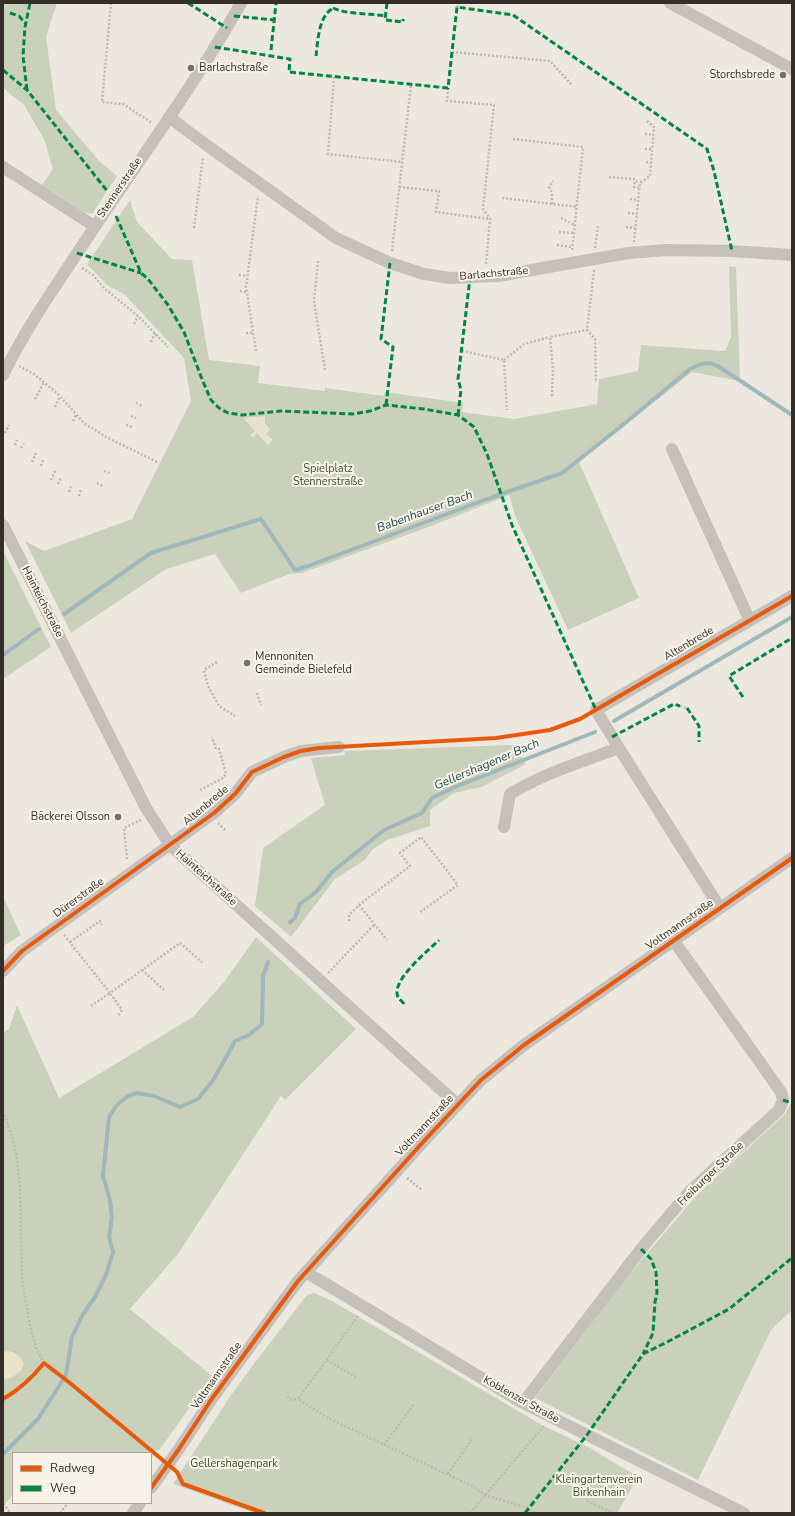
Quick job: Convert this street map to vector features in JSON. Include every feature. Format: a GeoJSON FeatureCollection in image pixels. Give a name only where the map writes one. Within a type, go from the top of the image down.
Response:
{"type":"FeatureCollection","features":[{"type":"Feature","properties":{"kind":"street","name":"Stennerstraße"},"geometry":{"type":"LineString","coordinates":[[3,375],[36,315],[94,226],[222,37],[241,3]]}},
{"type":"Feature","properties":{"kind":"street"},"geometry":{"type":"LineString","coordinates":[[670,3],[792,69]]}},
{"type":"Feature","properties":{"kind":"street","name":"Barlachstraße"},"geometry":{"type":"LineString","coordinates":[[169,117],[336,238],[390,262],[424,274],[444,277],[485,277],[531,271],[633,252],[666,250],[732,251],[792,255]]}},
{"type":"Feature","properties":{"kind":"street"},"geometry":{"type":"LineString","coordinates":[[3,167],[94,226]]}},
{"type":"Feature","properties":{"kind":"street"},"geometry":{"type":"LineString","coordinates":[[672,449],[749,619]]}},
{"type":"Feature","properties":{"kind":"street","name":"Hainteichstraße"},"geometry":{"type":"LineString","coordinates":[[3,525],[151,816],[170,845],[457,1104]]}},
{"type":"Feature","properties":{"kind":"street","name":"Altenbrede"},"geometry":{"type":"LineString","coordinates":[[619,748],[596,710],[749,619],[792,596]]}},
{"type":"Feature","properties":{"kind":"street","name":"Altenbrede"},"geometry":{"type":"LineString","coordinates":[[170,845],[214,813],[235,794],[252,772],[301,751],[339,746]]}},
{"type":"Feature","properties":{"kind":"street"},"geometry":{"type":"LineString","coordinates":[[504,827],[510,794],[552,772],[619,748]]}},
{"type":"Feature","properties":{"kind":"street","name":"Voltmannstraße"},"geometry":{"type":"LineString","coordinates":[[619,748],[720,908]]}},
{"type":"Feature","properties":{"kind":"street","name":"Dürerstraße"},"geometry":{"type":"LineString","coordinates":[[3,971],[22,951],[170,845]]}},
{"type":"Feature","properties":{"kind":"street","name":"Voltmannstraße"},"geometry":{"type":"LineString","coordinates":[[152,1487],[264,1325],[306,1272],[457,1104],[481,1080],[524,1045],[792,858]]}},
{"type":"Feature","properties":{"kind":"street","name":"Freiburger Straße"},"geometry":{"type":"LineString","coordinates":[[523,1403],[641,1249],[694,1188],[779,1110],[783,1100],[781,1092],[674,941]]}},
{"type":"Feature","properties":{"kind":"street","name":"Koblenzer Straße"},"geometry":{"type":"LineString","coordinates":[[306,1272],[550,1418],[744,1513]]}},
{"type":"Feature","properties":{"kind":"street"},"geometry":{"type":"LineString","coordinates":[[133,1513],[139,1504]]}},
{"type":"Feature","properties":{"kind":"path"},"geometry":{"type":"LineString","coordinates":[[111,3],[102,102],[123,104],[161,129]]}},
{"type":"Feature","properties":{"kind":"path"},"geometry":{"type":"LineString","coordinates":[[457,7],[459,3]]}},
{"type":"Feature","properties":{"kind":"path"},"geometry":{"type":"LineString","coordinates":[[452,52],[550,60],[571,84]]}},
{"type":"Feature","properties":{"kind":"path"},"geometry":{"type":"LineString","coordinates":[[334,77],[328,154],[402,162]]}},
{"type":"Feature","properties":{"kind":"path"},"geometry":{"type":"LineString","coordinates":[[390,262],[411,85]]}},
{"type":"Feature","properties":{"kind":"path"},"geometry":{"type":"LineString","coordinates":[[448,88],[447,100],[494,105],[483,209],[490,219],[485,277]]}},
{"type":"Feature","properties":{"kind":"path"},"geometry":{"type":"LineString","coordinates":[[633,252],[640,183],[650,176],[653,149],[654,128],[647,121]]}},
{"type":"Feature","properties":{"kind":"path"},"geometry":{"type":"LineString","coordinates":[[645,134],[654,135]]}},
{"type":"Feature","properties":{"kind":"path"},"geometry":{"type":"LineString","coordinates":[[512,139],[583,148],[571,256],[573,263]]}},
{"type":"Feature","properties":{"kind":"path"},"geometry":{"type":"LineString","coordinates":[[194,228],[205,144]]}},
{"type":"Feature","properties":{"kind":"path"},"geometry":{"type":"LineString","coordinates":[[645,149],[653,149]]}},
{"type":"Feature","properties":{"kind":"path"},"geometry":{"type":"LineString","coordinates":[[646,162],[651,163]]}},
{"type":"Feature","properties":{"kind":"path"},"geometry":{"type":"LineString","coordinates":[[609,177],[634,179],[634,181],[642,182]]}},
{"type":"Feature","properties":{"kind":"path"},"geometry":{"type":"LineString","coordinates":[[552,204],[552,193],[549,187],[553,181]]}},
{"type":"Feature","properties":{"kind":"path"},"geometry":{"type":"LineString","coordinates":[[634,181],[632,186],[640,188]]}},
{"type":"Feature","properties":{"kind":"path"},"geometry":{"type":"LineString","coordinates":[[256,351],[246,292],[246,276],[260,182]]}},
{"type":"Feature","properties":{"kind":"path"},"geometry":{"type":"LineString","coordinates":[[399,187],[439,190],[436,212],[490,219]]}},
{"type":"Feature","properties":{"kind":"path"},"geometry":{"type":"LineString","coordinates":[[502,198],[577,207]]}},
{"type":"Feature","properties":{"kind":"path"},"geometry":{"type":"LineString","coordinates":[[630,199],[638,200]]}},
{"type":"Feature","properties":{"kind":"path"},"geometry":{"type":"LineString","coordinates":[[628,213],[637,214]]}},
{"type":"Feature","properties":{"kind":"path"},"geometry":{"type":"LineString","coordinates":[[561,218],[575,225]]}},
{"type":"Feature","properties":{"kind":"path"},"geometry":{"type":"LineString","coordinates":[[596,382],[595,340],[587,330],[598,226]]}},
{"type":"Feature","properties":{"kind":"path"},"geometry":{"type":"LineString","coordinates":[[626,227],[636,228]]}},
{"type":"Feature","properties":{"kind":"path"},"geometry":{"type":"LineString","coordinates":[[559,232],[574,233]]}},
{"type":"Feature","properties":{"kind":"path"},"geometry":{"type":"LineString","coordinates":[[557,245],[572,247]]}},
{"type":"Feature","properties":{"kind":"path"},"geometry":{"type":"LineString","coordinates":[[71,261],[93,275],[104,288],[125,308],[138,316],[144,324],[168,347]]}},
{"type":"Feature","properties":{"kind":"path"},"geometry":{"type":"LineString","coordinates":[[318,261],[314,301],[325,370]]}},
{"type":"Feature","properties":{"kind":"path"},"geometry":{"type":"LineString","coordinates":[[238,275],[246,276]]}},
{"type":"Feature","properties":{"kind":"path"},"geometry":{"type":"LineString","coordinates":[[240,291],[246,292]]}},
{"type":"Feature","properties":{"kind":"path"},"geometry":{"type":"LineString","coordinates":[[116,306],[118,301]]}},
{"type":"Feature","properties":{"kind":"path"},"geometry":{"type":"LineString","coordinates":[[243,305],[248,304]]}},
{"type":"Feature","properties":{"kind":"path"},"geometry":{"type":"LineString","coordinates":[[134,324],[138,316]]}},
{"type":"Feature","properties":{"kind":"path"},"geometry":{"type":"LineString","coordinates":[[245,319],[250,319]]}},
{"type":"Feature","properties":{"kind":"path"},"geometry":{"type":"LineString","coordinates":[[504,360],[524,344],[587,330]]}},
{"type":"Feature","properties":{"kind":"path"},"geometry":{"type":"LineString","coordinates":[[151,342],[155,333]]}},
{"type":"Feature","properties":{"kind":"path"},"geometry":{"type":"LineString","coordinates":[[246,333],[253,333]]}},
{"type":"Feature","properties":{"kind":"path"},"geometry":{"type":"LineString","coordinates":[[550,337],[553,369],[552,396]]}},
{"type":"Feature","properties":{"kind":"path"},"geometry":{"type":"LineString","coordinates":[[159,346],[162,340]]}},
{"type":"Feature","properties":{"kind":"path"},"geometry":{"type":"LineString","coordinates":[[462,351],[504,360]]}},
{"type":"Feature","properties":{"kind":"path"},"geometry":{"type":"LineString","coordinates":[[504,360],[507,410]]}},
{"type":"Feature","properties":{"kind":"path"},"geometry":{"type":"LineString","coordinates":[[10,362],[28,371],[44,382],[60,396],[84,423],[106,437],[157,462]]}},
{"type":"Feature","properties":{"kind":"path"},"geometry":{"type":"LineString","coordinates":[[35,399],[44,382]]}},
{"type":"Feature","properties":{"kind":"path"},"geometry":{"type":"LineString","coordinates":[[55,407],[60,396]]}},
{"type":"Feature","properties":{"kind":"path"},"geometry":{"type":"LineString","coordinates":[[136,403],[142,406]]}},
{"type":"Feature","properties":{"kind":"path"},"geometry":{"type":"LineString","coordinates":[[73,422],[76,415]]}},
{"type":"Feature","properties":{"kind":"path"},"geometry":{"type":"LineString","coordinates":[[131,416],[136,418]]}},
{"type":"Feature","properties":{"kind":"path"},"geometry":{"type":"LineString","coordinates":[[5,433],[9,424]]}},
{"type":"Feature","properties":{"kind":"path"},"geometry":{"type":"LineString","coordinates":[[126,425],[132,427]]}},
{"type":"Feature","properties":{"kind":"path"},"geometry":{"type":"LineString","coordinates":[[15,445],[17,440]]}},
{"type":"Feature","properties":{"kind":"path"},"geometry":{"type":"LineString","coordinates":[[21,448],[24,444]]}},
{"type":"Feature","properties":{"kind":"path"},"geometry":{"type":"LineString","coordinates":[[32,462],[36,453]]}},
{"type":"Feature","properties":{"kind":"path"},"geometry":{"type":"LineString","coordinates":[[41,466],[43,460]]}},
{"type":"Feature","properties":{"kind":"path"},"geometry":{"type":"LineString","coordinates":[[104,471],[110,473]]}},
{"type":"Feature","properties":{"kind":"path"},"geometry":{"type":"LineString","coordinates":[[51,480],[55,472]]}},
{"type":"Feature","properties":{"kind":"path"},"geometry":{"type":"LineString","coordinates":[[58,484],[61,478]]}},
{"type":"Feature","properties":{"kind":"path"},"geometry":{"type":"LineString","coordinates":[[97,483],[103,486]]}},
{"type":"Feature","properties":{"kind":"path"},"geometry":{"type":"LineString","coordinates":[[69,492],[71,486]]}},
{"type":"Feature","properties":{"kind":"path"},"geometry":{"type":"LineString","coordinates":[[79,496],[81,489]]}},
{"type":"Feature","properties":{"kind":"path"},"geometry":{"type":"LineString","coordinates":[[218,662],[204,670],[208,686],[219,706],[235,716]]}},
{"type":"Feature","properties":{"kind":"path"},"geometry":{"type":"LineString","coordinates":[[257,694],[261,705]]}},
{"type":"Feature","properties":{"kind":"path"},"geometry":{"type":"LineString","coordinates":[[680,706],[687,708]]}},
{"type":"Feature","properties":{"kind":"path"},"geometry":{"type":"LineString","coordinates":[[200,790],[223,778],[226,774],[219,749],[216,749],[212,737]]}},
{"type":"Feature","properties":{"kind":"path"},"geometry":{"type":"LineString","coordinates":[[127,859],[124,828],[151,816]]}},
{"type":"Feature","properties":{"kind":"path"},"geometry":{"type":"LineString","coordinates":[[349,921],[349,915],[359,905],[410,866],[400,853],[421,837],[458,885],[419,913]]}},
{"type":"Feature","properties":{"kind":"path"},"geometry":{"type":"LineString","coordinates":[[359,905],[387,940]]}},
{"type":"Feature","properties":{"kind":"path"},"geometry":{"type":"LineString","coordinates":[[70,942],[100,921],[102,926]]}},
{"type":"Feature","properties":{"kind":"path"},"geometry":{"type":"LineString","coordinates":[[321,980],[374,925]]}},
{"type":"Feature","properties":{"kind":"path"},"geometry":{"type":"LineString","coordinates":[[57,926],[122,1010],[118,1016]]}},
{"type":"Feature","properties":{"kind":"path"},"geometry":{"type":"LineString","coordinates":[[91,1006],[180,943],[202,962]]}},
{"type":"Feature","properties":{"kind":"path"},"geometry":{"type":"LineString","coordinates":[[142,970],[164,990]]}},
{"type":"Feature","properties":{"kind":"path"},"geometry":{"type":"LineString","coordinates":[[3,1111],[12,1136],[17,1159],[20,1185],[22,1280],[30,1325],[36,1348],[44,1363],[177,1472],[183,1484],[264,1513]]}},
{"type":"Feature","properties":{"kind":"path"},"geometry":{"type":"LineString","coordinates":[[397,1170],[422,1190]]}},
{"type":"Feature","properties":{"kind":"path"},"geometry":{"type":"LineString","coordinates":[[298,1400],[364,1308]]}},
{"type":"Feature","properties":{"kind":"path"},"geometry":{"type":"LineString","coordinates":[[327,1360],[356,1377]]}},
{"type":"Feature","properties":{"kind":"path"},"geometry":{"type":"LineString","coordinates":[[3,1399],[15,1392],[32,1378],[44,1363]]}},
{"type":"Feature","properties":{"kind":"path"},"geometry":{"type":"LineString","coordinates":[[287,1397],[292,1400],[298,1400],[328,1418],[448,1474],[485,1494],[528,1508],[536,1513]]}},
{"type":"Feature","properties":{"kind":"path"},"geometry":{"type":"LineString","coordinates":[[384,1445],[414,1404]]}},
{"type":"Feature","properties":{"kind":"path"},"geometry":{"type":"LineString","coordinates":[[470,1513],[550,1418]]}},
{"type":"Feature","properties":{"kind":"path"},"geometry":{"type":"LineString","coordinates":[[448,1474],[472,1439]]}},
{"type":"Feature","properties":{"kind":"path"},"geometry":{"type":"LineString","coordinates":[[587,1501],[613,1513]]}},
{"type":"Feature","properties":{"kind":"path"},"geometry":{"type":"LineString","coordinates":[[3,1504],[11,1513]]}},
{"type":"Feature","properties":{"kind":"path"},"geometry":{"type":"LineString","coordinates":[[60,1513],[67,1504]]}},
{"type":"Feature","properties":{"kind":"green space"},"geometry":{"type":"Polygon","coordinates":[[[3,3],[57,3],[46,37],[56,110],[100,162],[117,176],[92,214],[85,213],[42,185],[53,169],[44,139],[24,105],[3,88],[3,3]]]}},
{"type":"Feature","properties":{"kind":"green space","name":"Spielplatz Stennerstraße"},"geometry":{"type":"Polygon","coordinates":[[[130,200],[137,222],[172,259],[192,260],[209,360],[260,366],[258,383],[325,391],[325,388],[384,396],[385,392],[463,403],[462,412],[514,419],[597,404],[599,379],[638,371],[641,345],[725,351],[731,337],[729,266],[736,267],[740,381],[692,372],[579,462],[639,598],[568,630],[516,518],[509,495],[434,525],[302,573],[289,574],[241,593],[215,554],[166,569],[71,633],[25,541],[44,551],[132,519],[191,401],[184,358],[124,294],[107,285],[87,264],[130,200]]]}},
{"type":"Feature","properties":{"kind":"green space"},"geometry":{"type":"Polygon","coordinates":[[[3,551],[51,647],[3,679],[3,551]]]}},
{"type":"Feature","properties":{"kind":"green space"},"geometry":{"type":"Polygon","coordinates":[[[512,745],[526,764],[482,787],[454,793],[430,810],[430,826],[387,840],[372,850],[365,860],[335,879],[291,937],[255,906],[263,848],[325,805],[311,758],[345,755],[344,751],[512,745]]]}},
{"type":"Feature","properties":{"kind":"green space"},"geometry":{"type":"Polygon","coordinates":[[[3,897],[21,935],[3,946],[3,897]]]}},
{"type":"Feature","properties":{"kind":"green space"},"geometry":{"type":"Polygon","coordinates":[[[256,937],[356,1029],[285,1100],[281,1096],[178,1254],[130,1309],[212,1376],[163,1445],[159,1450],[154,1450],[152,1453],[12,1452],[12,1495],[3,1507],[3,1033],[9,1029],[17,1005],[59,1098],[193,1017],[224,982],[256,937]]]}},
{"type":"Feature","properties":{"kind":"green space"},"geometry":{"type":"Polygon","coordinates":[[[792,1089],[792,1310],[771,1330],[698,1480],[535,1398],[625,1279],[698,1194],[785,1114],[791,1103],[792,1089]]]}},
{"type":"Feature","properties":{"kind":"green space"},"geometry":{"type":"Polygon","coordinates":[[[314,1293],[332,1301],[540,1424],[590,1448],[638,1477],[617,1513],[254,1513],[173,1484],[229,1398],[256,1361],[307,1295],[314,1293]]]}},
{"type":"Feature","properties":{"kind":"sand"},"geometry":{"type":"Polygon","coordinates":[[[3,1352],[13,1352],[17,1355],[24,1364],[21,1371],[11,1378],[3,1380],[3,1352]]]}},
{"type":"Feature","properties":{"kind":"shaded area"},"geometry":{"type":"Polygon","coordinates":[[[265,416],[265,423],[270,430],[266,434],[273,440],[268,445],[257,433],[253,437],[250,435],[255,431],[243,418],[265,416]]]}},
{"type":"Feature","properties":{"kind":"waterway","name":"Babenhauser Bach"},"geometry":{"type":"LineString","coordinates":[[64,614],[151,553],[261,519],[295,570],[562,473],[690,369],[701,364],[710,363],[718,366],[792,415]]}},
{"type":"Feature","properties":{"kind":"waterway","name":"Gellershagener Bach"},"geometry":{"type":"LineString","coordinates":[[614,721],[792,617]]}},
{"type":"Feature","properties":{"kind":"waterway","name":"Babenhauser Bach"},"geometry":{"type":"LineString","coordinates":[[3,655],[39,629]]}},
{"type":"Feature","properties":{"kind":"waterway","name":"Gellershagener Bach"},"geometry":{"type":"LineString","coordinates":[[290,922],[295,918],[300,904],[316,892],[332,872],[384,830],[422,813],[432,798],[455,787],[595,732]]}},
{"type":"Feature","properties":{"kind":"waterway","name":"Gellershagener Bach"},"geometry":{"type":"LineString","coordinates":[[3,1454],[38,1419],[66,1375],[72,1337],[83,1314],[95,1297],[106,1275],[113,1252],[109,1237],[112,1218],[110,1200],[103,1176],[109,1117],[117,1105],[128,1096],[137,1093],[154,1096],[180,1107],[198,1099],[214,1079],[235,1041],[249,1035],[262,1024],[263,976],[268,962]]}},
{"type":"Feature","properties":{"kind":"marked path"},"geometry":{"type":"LineString","coordinates":[[27,90],[23,56],[25,27],[30,3]]}},
{"type":"Feature","properties":{"kind":"marked path"},"geometry":{"type":"LineString","coordinates":[[188,3],[227,28]]}},
{"type":"Feature","properties":{"kind":"marked path"},"geometry":{"type":"LineString","coordinates":[[271,50],[276,3]]}},
{"type":"Feature","properties":{"kind":"marked path"},"geometry":{"type":"LineString","coordinates":[[387,3],[385,20],[403,22],[403,19]]}},
{"type":"Feature","properties":{"kind":"marked path"},"geometry":{"type":"LineString","coordinates":[[215,47],[290,59],[289,72],[448,88],[457,7],[513,15],[707,149],[714,171],[732,251]]}},
{"type":"Feature","properties":{"kind":"marked path"},"geometry":{"type":"LineString","coordinates":[[333,8],[352,13],[386,16]]}},
{"type":"Feature","properties":{"kind":"marked path"},"geometry":{"type":"LineString","coordinates":[[316,56],[318,37],[324,17],[333,8]]}},
{"type":"Feature","properties":{"kind":"marked path"},"geometry":{"type":"LineString","coordinates":[[10,13],[19,16],[26,24]]}},
{"type":"Feature","properties":{"kind":"marked path"},"geometry":{"type":"LineString","coordinates":[[234,16],[275,20]]}},
{"type":"Feature","properties":{"kind":"marked path"},"geometry":{"type":"LineString","coordinates":[[3,70],[27,90],[108,192]]}},
{"type":"Feature","properties":{"kind":"marked path"},"geometry":{"type":"LineString","coordinates":[[116,216],[141,273],[148,279],[168,305],[184,332],[211,400],[219,408],[228,413],[242,415],[281,411],[353,414],[370,411],[386,405],[424,409],[458,415],[474,427],[487,454],[512,525],[596,710],[594,711]]}},
{"type":"Feature","properties":{"kind":"marked path"},"geometry":{"type":"LineString","coordinates":[[77,253],[141,273]]}},
{"type":"Feature","properties":{"kind":"marked path"},"geometry":{"type":"LineString","coordinates":[[386,405],[393,347],[381,339],[390,263]]}},
{"type":"Feature","properties":{"kind":"marked path"},"geometry":{"type":"LineString","coordinates":[[458,415],[461,390],[458,379],[470,278]]}},
{"type":"Feature","properties":{"kind":"marked path"},"geometry":{"type":"LineString","coordinates":[[743,697],[729,676],[792,638]]}},
{"type":"Feature","properties":{"kind":"marked path"},"geometry":{"type":"LineString","coordinates":[[612,737],[674,704],[680,706]]}},
{"type":"Feature","properties":{"kind":"marked path"},"geometry":{"type":"LineString","coordinates":[[687,708],[699,726],[699,742]]}},
{"type":"Feature","properties":{"kind":"marked path"},"geometry":{"type":"LineString","coordinates":[[404,1004],[398,997],[397,990],[400,983],[412,966],[439,940]]}},
{"type":"Feature","properties":{"kind":"marked path"},"geometry":{"type":"LineString","coordinates":[[783,1100],[792,1103]]}},
{"type":"Feature","properties":{"kind":"marked path"},"geometry":{"type":"LineString","coordinates":[[641,1249],[651,1259],[656,1272],[657,1293],[653,1333],[643,1354]]}},
{"type":"Feature","properties":{"kind":"marked path"},"geometry":{"type":"LineString","coordinates":[[525,1513],[587,1435],[643,1354],[729,1309],[792,1258]]}},
{"type":"Feature","properties":{"kind":"cycle path"},"geometry":{"type":"LineString","coordinates":[[3,971],[22,951],[214,813],[235,794],[252,772],[284,757],[301,751],[319,748],[496,738],[550,730],[580,719],[792,596]]}},
{"type":"Feature","properties":{"kind":"cycle path"},"geometry":{"type":"LineString","coordinates":[[152,1487],[211,1400],[298,1281],[481,1080],[524,1045],[792,858]]}},
{"type":"Feature","properties":{"kind":"cycle path"},"geometry":{"type":"LineString","coordinates":[[3,1399],[25,1383],[44,1363],[177,1472],[183,1484],[264,1513]]}},
{"type":"Feature","properties":{"kind":"place","name":"Barlachstraße"},"geometry":{"type":"Point","coordinates":[191,68]}},
{"type":"Feature","properties":{"kind":"place","name":"Storchsbrede"},"geometry":{"type":"Point","coordinates":[783,75]}},
{"type":"Feature","properties":{"kind":"place","name":"Mennoniten Gemeinde Bielefeld"},"geometry":{"type":"Point","coordinates":[247,663]}},
{"type":"Feature","properties":{"kind":"place","name":"Bäckerei Olsson"},"geometry":{"type":"Point","coordinates":[118,817]}},
{"type":"Feature","properties":{"kind":"park label","name":"Gellershagenpark"},"geometry":{"type":"Point","coordinates":[234,1464]}},
{"type":"Feature","properties":{"kind":"park label","name":"Kleingartenverein Birkenhain"},"geometry":{"type":"Point","coordinates":[599,1486]}}]}
